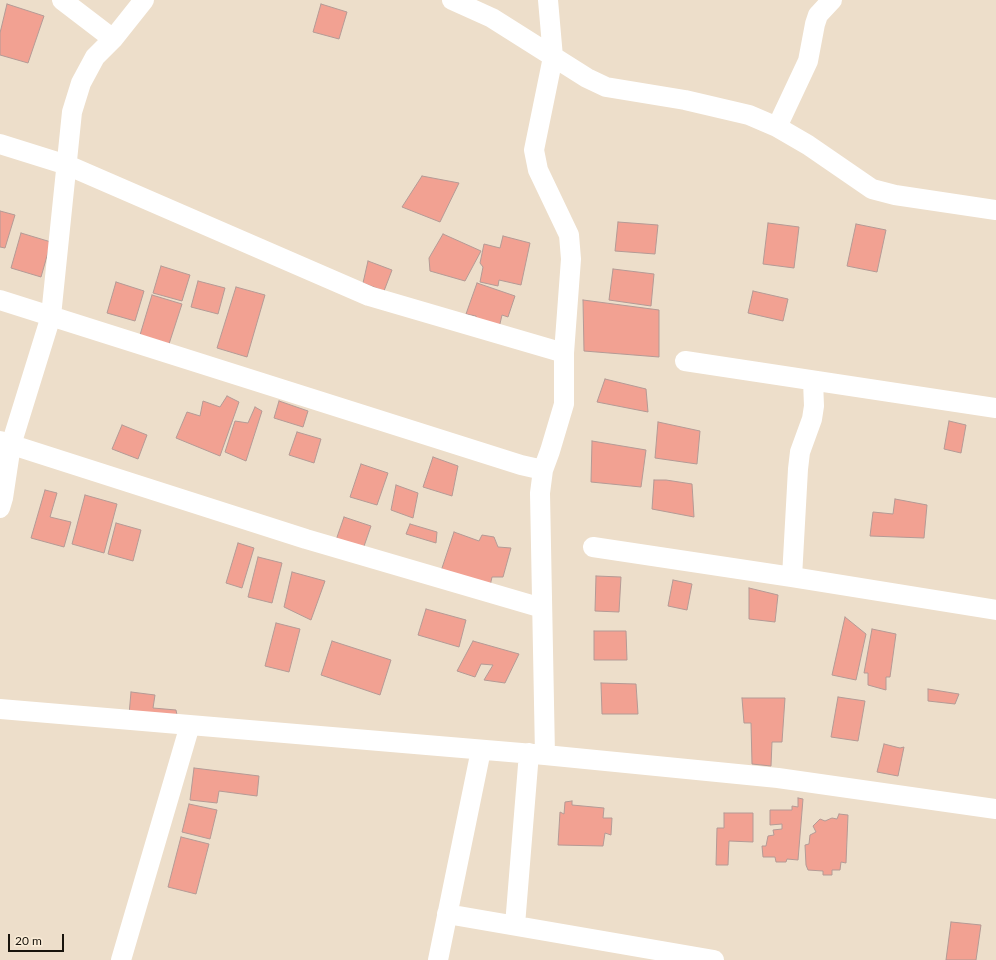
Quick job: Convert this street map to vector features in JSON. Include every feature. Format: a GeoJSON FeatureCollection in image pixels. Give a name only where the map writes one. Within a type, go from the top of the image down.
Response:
{"type":"FeatureCollection","features":[{"type":"Feature","properties":{"kind":"street"},"geometry":{"type":"LineString","coordinates":[[62,0],[113,39]]}},
{"type":"Feature","properties":{"kind":"street"},"geometry":{"type":"LineString","coordinates":[[0,508],[3,498],[5,443],[51,316],[72,112],[81,84],[95,57],[113,39],[144,0]]}},
{"type":"Feature","properties":{"kind":"street"},"geometry":{"type":"LineString","coordinates":[[452,0],[492,18],[586,78],[606,87],[685,100],[749,115],[777,127],[808,144],[872,189],[895,195],[996,210]]}},
{"type":"Feature","properties":{"kind":"street"},"geometry":{"type":"LineString","coordinates":[[515,925],[537,754],[542,608],[540,493],[543,470],[564,404],[564,353],[571,259],[569,235],[538,170],[534,150],[553,57],[548,0]]}},
{"type":"Feature","properties":{"kind":"street"},"geometry":{"type":"LineString","coordinates":[[777,127],[808,61],[818,15],[832,0]]}},
{"type":"Feature","properties":{"kind":"street"},"geometry":{"type":"LineString","coordinates":[[0,144],[67,165],[369,296],[564,353]]}},
{"type":"Feature","properties":{"kind":"street"},"geometry":{"type":"LineString","coordinates":[[0,300],[521,465],[543,470]]}},
{"type":"Feature","properties":{"kind":"street"},"geometry":{"type":"LineString","coordinates":[[685,361],[996,408]]}},
{"type":"Feature","properties":{"kind":"street"},"geometry":{"type":"LineString","coordinates":[[792,577],[798,468],[800,452],[812,419],[814,406],[813,381]]}},
{"type":"Feature","properties":{"kind":"street"},"geometry":{"type":"LineString","coordinates":[[5,443],[306,539],[542,608]]}},
{"type":"Feature","properties":{"kind":"street"},"geometry":{"type":"LineString","coordinates":[[593,547],[996,610]]}},
{"type":"Feature","properties":{"kind":"street"},"geometry":{"type":"LineString","coordinates":[[0,709],[537,754],[778,778],[996,809]]}},
{"type":"Feature","properties":{"kind":"street"},"geometry":{"type":"LineString","coordinates":[[121,960],[190,725]]}},
{"type":"Feature","properties":{"kind":"street"},"geometry":{"type":"LineString","coordinates":[[438,960],[481,750]]}},
{"type":"Feature","properties":{"kind":"street"},"geometry":{"type":"LineString","coordinates":[[448,914],[714,960]]}},
{"type":"Feature","properties":{"kind":"building"},"geometry":{"type":"Polygon","coordinates":[[[7,4],[44,16],[28,63],[0,55],[0,33],[7,4]]]}},
{"type":"Feature","properties":{"kind":"building"},"geometry":{"type":"Polygon","coordinates":[[[321,4],[347,12],[339,39],[313,32],[321,4]]]}},
{"type":"Feature","properties":{"kind":"building"},"geometry":{"type":"Polygon","coordinates":[[[422,176],[459,183],[440,222],[402,207],[422,176]]]}},
{"type":"Feature","properties":{"kind":"building"},"geometry":{"type":"Polygon","coordinates":[[[0,211],[15,215],[5,248],[0,247],[0,211]]]}},
{"type":"Feature","properties":{"kind":"building"},"geometry":{"type":"Polygon","coordinates":[[[618,222],[658,225],[655,254],[615,251],[618,222]]]}},
{"type":"Feature","properties":{"kind":"building"},"geometry":{"type":"Polygon","coordinates":[[[768,223],[799,227],[794,268],[763,264],[768,223]]]}},
{"type":"Feature","properties":{"kind":"building"},"geometry":{"type":"Polygon","coordinates":[[[856,224],[886,230],[877,272],[847,266],[856,224]]]}},
{"type":"Feature","properties":{"kind":"building"},"geometry":{"type":"Polygon","coordinates":[[[21,233],[51,242],[41,277],[11,268],[21,233]]]}},
{"type":"Feature","properties":{"kind":"building"},"geometry":{"type":"Polygon","coordinates":[[[443,234],[481,251],[465,281],[430,271],[429,258],[443,234]]]}},
{"type":"Feature","properties":{"kind":"building"},"geometry":{"type":"Polygon","coordinates":[[[503,236],[530,243],[521,285],[499,280],[498,286],[480,282],[483,267],[480,263],[484,244],[500,248],[503,236]]]}},
{"type":"Feature","properties":{"kind":"building"},"geometry":{"type":"Polygon","coordinates":[[[368,261],[392,270],[384,291],[363,283],[368,261]]]}},
{"type":"Feature","properties":{"kind":"building"},"geometry":{"type":"Polygon","coordinates":[[[161,266],[190,275],[182,301],[153,293],[161,266]]]}},
{"type":"Feature","properties":{"kind":"building"},"geometry":{"type":"Polygon","coordinates":[[[613,269],[654,274],[651,306],[609,300],[613,269]]]}},
{"type":"Feature","properties":{"kind":"building"},"geometry":{"type":"Polygon","coordinates":[[[198,281],[225,288],[218,314],[191,307],[198,281]]]}},
{"type":"Feature","properties":{"kind":"building"},"geometry":{"type":"Polygon","coordinates":[[[116,282],[144,291],[135,321],[107,313],[116,282]]]}},
{"type":"Feature","properties":{"kind":"building"},"geometry":{"type":"Polygon","coordinates":[[[477,283],[515,296],[508,317],[502,315],[499,328],[476,323],[476,316],[466,314],[477,283]]]}},
{"type":"Feature","properties":{"kind":"building"},"geometry":{"type":"Polygon","coordinates":[[[236,287],[265,295],[247,357],[217,348],[236,287]]]}},
{"type":"Feature","properties":{"kind":"building"},"geometry":{"type":"Polygon","coordinates":[[[753,291],[788,299],[783,321],[748,313],[753,291]]]}},
{"type":"Feature","properties":{"kind":"building"},"geometry":{"type":"Polygon","coordinates":[[[152,295],[182,304],[169,344],[140,335],[152,295]]]}},
{"type":"Feature","properties":{"kind":"building"},"geometry":{"type":"Polygon","coordinates":[[[583,300],[659,310],[659,357],[584,351],[583,300]]]}},
{"type":"Feature","properties":{"kind":"building"},"geometry":{"type":"Polygon","coordinates":[[[605,379],[646,389],[648,412],[597,402],[605,379]]]}},
{"type":"Feature","properties":{"kind":"building"},"geometry":{"type":"Polygon","coordinates":[[[227,396],[239,402],[220,456],[176,438],[187,412],[200,416],[203,401],[220,407],[227,396]]]}},
{"type":"Feature","properties":{"kind":"building"},"geometry":{"type":"Polygon","coordinates":[[[279,401],[308,411],[303,427],[274,418],[279,401]]]}},
{"type":"Feature","properties":{"kind":"building"},"geometry":{"type":"Polygon","coordinates":[[[255,407],[262,411],[246,461],[225,452],[235,421],[248,423],[255,407]]]}},
{"type":"Feature","properties":{"kind":"building"},"geometry":{"type":"Polygon","coordinates":[[[949,421],[966,425],[961,453],[944,449],[949,421]]]}},
{"type":"Feature","properties":{"kind":"building"},"geometry":{"type":"Polygon","coordinates":[[[658,422],[700,431],[697,464],[655,458],[658,422]]]}},
{"type":"Feature","properties":{"kind":"building"},"geometry":{"type":"Polygon","coordinates":[[[122,425],[147,435],[138,459],[112,449],[122,425]]]}},
{"type":"Feature","properties":{"kind":"building"},"geometry":{"type":"Polygon","coordinates":[[[297,432],[321,439],[314,463],[289,455],[297,432]]]}},
{"type":"Feature","properties":{"kind":"building"},"geometry":{"type":"Polygon","coordinates":[[[592,441],[646,450],[641,487],[591,482],[592,441]]]}},
{"type":"Feature","properties":{"kind":"building"},"geometry":{"type":"Polygon","coordinates":[[[433,457],[458,466],[452,496],[423,487],[433,457]]]}},
{"type":"Feature","properties":{"kind":"building"},"geometry":{"type":"Polygon","coordinates":[[[361,464],[388,473],[377,505],[350,497],[361,464]]]}},
{"type":"Feature","properties":{"kind":"building"},"geometry":{"type":"Polygon","coordinates":[[[654,480],[666,480],[692,484],[694,517],[652,509],[654,480]]]}},
{"type":"Feature","properties":{"kind":"building"},"geometry":{"type":"Polygon","coordinates":[[[396,485],[418,493],[413,518],[391,510],[396,485]]]}},
{"type":"Feature","properties":{"kind":"building"},"geometry":{"type":"Polygon","coordinates":[[[45,490],[57,493],[50,517],[71,522],[64,547],[31,538],[45,490]]]}},
{"type":"Feature","properties":{"kind":"building"},"geometry":{"type":"Polygon","coordinates":[[[85,495],[117,504],[104,553],[72,544],[85,495]]]}},
{"type":"Feature","properties":{"kind":"building"},"geometry":{"type":"Polygon","coordinates":[[[895,499],[927,505],[924,538],[870,536],[873,512],[893,514],[895,499]]]}},
{"type":"Feature","properties":{"kind":"building"},"geometry":{"type":"Polygon","coordinates":[[[344,517],[371,526],[362,552],[335,543],[344,517]]]}},
{"type":"Feature","properties":{"kind":"building"},"geometry":{"type":"Polygon","coordinates":[[[116,523],[141,530],[133,561],[108,554],[116,523]]]}},
{"type":"Feature","properties":{"kind":"building"},"geometry":{"type":"Polygon","coordinates":[[[410,524],[437,532],[436,543],[406,534],[410,524]]]}},
{"type":"Feature","properties":{"kind":"building"},"geometry":{"type":"Polygon","coordinates":[[[454,532],[479,541],[482,535],[494,537],[498,547],[511,548],[503,577],[492,577],[490,586],[441,571],[454,532]]]}},
{"type":"Feature","properties":{"kind":"building"},"geometry":{"type":"Polygon","coordinates":[[[238,543],[254,548],[242,588],[226,583],[238,543]]]}},
{"type":"Feature","properties":{"kind":"building"},"geometry":{"type":"Polygon","coordinates":[[[258,557],[282,563],[272,603],[248,597],[258,557]]]}},
{"type":"Feature","properties":{"kind":"building"},"geometry":{"type":"Polygon","coordinates":[[[292,572],[325,581],[311,620],[284,607],[292,572]]]}},
{"type":"Feature","properties":{"kind":"building"},"geometry":{"type":"Polygon","coordinates":[[[596,576],[621,577],[619,612],[595,611],[596,576]]]}},
{"type":"Feature","properties":{"kind":"building"},"geometry":{"type":"Polygon","coordinates":[[[673,580],[692,584],[687,610],[668,606],[673,580]]]}},
{"type":"Feature","properties":{"kind":"building"},"geometry":{"type":"Polygon","coordinates":[[[749,588],[778,595],[775,622],[749,619],[749,588]]]}},
{"type":"Feature","properties":{"kind":"building"},"geometry":{"type":"Polygon","coordinates":[[[426,609],[466,620],[459,647],[418,635],[426,609]]]}},
{"type":"Feature","properties":{"kind":"building"},"geometry":{"type":"Polygon","coordinates":[[[845,617],[866,634],[856,680],[832,675],[845,617]]]}},
{"type":"Feature","properties":{"kind":"building"},"geometry":{"type":"Polygon","coordinates":[[[276,623],[300,629],[289,672],[265,666],[276,623]]]}},
{"type":"Feature","properties":{"kind":"building"},"geometry":{"type":"Polygon","coordinates":[[[872,629],[896,634],[890,677],[886,677],[886,690],[868,685],[868,673],[864,673],[872,629]]]}},
{"type":"Feature","properties":{"kind":"building"},"geometry":{"type":"Polygon","coordinates":[[[594,631],[626,631],[627,660],[594,660],[594,631]]]}},
{"type":"Feature","properties":{"kind":"building"},"geometry":{"type":"Polygon","coordinates":[[[332,641],[391,660],[380,695],[321,675],[332,641]]]}},
{"type":"Feature","properties":{"kind":"building"},"geometry":{"type":"Polygon","coordinates":[[[473,641],[519,654],[505,683],[484,680],[493,665],[481,664],[475,677],[457,671],[473,641]]]}},
{"type":"Feature","properties":{"kind":"building"},"geometry":{"type":"Polygon","coordinates":[[[601,683],[636,684],[638,714],[602,714],[601,683]]]}},
{"type":"Feature","properties":{"kind":"building"},"geometry":{"type":"Polygon","coordinates":[[[928,689],[959,694],[955,704],[928,701],[928,689]]]}},
{"type":"Feature","properties":{"kind":"building"},"geometry":{"type":"Polygon","coordinates":[[[131,692],[155,695],[153,708],[176,710],[178,720],[129,715],[131,692]]]}},
{"type":"Feature","properties":{"kind":"building"},"geometry":{"type":"Polygon","coordinates":[[[838,697],[865,701],[858,741],[831,737],[838,697]]]}},
{"type":"Feature","properties":{"kind":"building"},"geometry":{"type":"Polygon","coordinates":[[[742,698],[785,698],[782,742],[772,742],[771,766],[752,764],[751,723],[744,723],[742,698]]]}},
{"type":"Feature","properties":{"kind":"building"},"geometry":{"type":"Polygon","coordinates":[[[884,744],[900,748],[904,747],[898,776],[877,772],[884,744]]]}},
{"type":"Feature","properties":{"kind":"building"},"geometry":{"type":"Polygon","coordinates":[[[194,768],[259,776],[257,796],[219,791],[217,803],[190,800],[194,768]]]}},
{"type":"Feature","properties":{"kind":"building"},"geometry":{"type":"Polygon","coordinates":[[[798,798],[803,799],[798,860],[787,859],[786,862],[776,862],[775,857],[763,857],[762,846],[766,846],[768,836],[774,835],[773,830],[782,829],[782,824],[770,825],[770,810],[792,810],[792,806],[798,807],[798,798]]]}},
{"type":"Feature","properties":{"kind":"building"},"geometry":{"type":"Polygon","coordinates":[[[572,801],[572,805],[604,808],[603,818],[612,818],[611,835],[605,833],[603,846],[558,845],[560,812],[564,814],[565,802],[572,801]]]}},
{"type":"Feature","properties":{"kind":"building"},"geometry":{"type":"Polygon","coordinates":[[[189,804],[217,810],[210,839],[182,832],[189,804]]]}},
{"type":"Feature","properties":{"kind":"building"},"geometry":{"type":"Polygon","coordinates":[[[724,813],[753,813],[753,842],[729,841],[728,865],[716,865],[717,828],[724,828],[724,813]]]}},
{"type":"Feature","properties":{"kind":"building"},"geometry":{"type":"Polygon","coordinates":[[[839,814],[848,815],[846,863],[841,862],[840,870],[832,870],[832,875],[823,875],[823,871],[808,870],[806,865],[805,845],[809,844],[810,835],[816,832],[813,826],[820,819],[825,821],[832,818],[837,819],[839,814]]]}},
{"type":"Feature","properties":{"kind":"building"},"geometry":{"type":"Polygon","coordinates":[[[181,837],[209,844],[196,894],[168,887],[181,837]]]}},
{"type":"Feature","properties":{"kind":"building"},"geometry":{"type":"Polygon","coordinates":[[[951,922],[981,925],[976,960],[946,960],[951,922]]]}}]}
